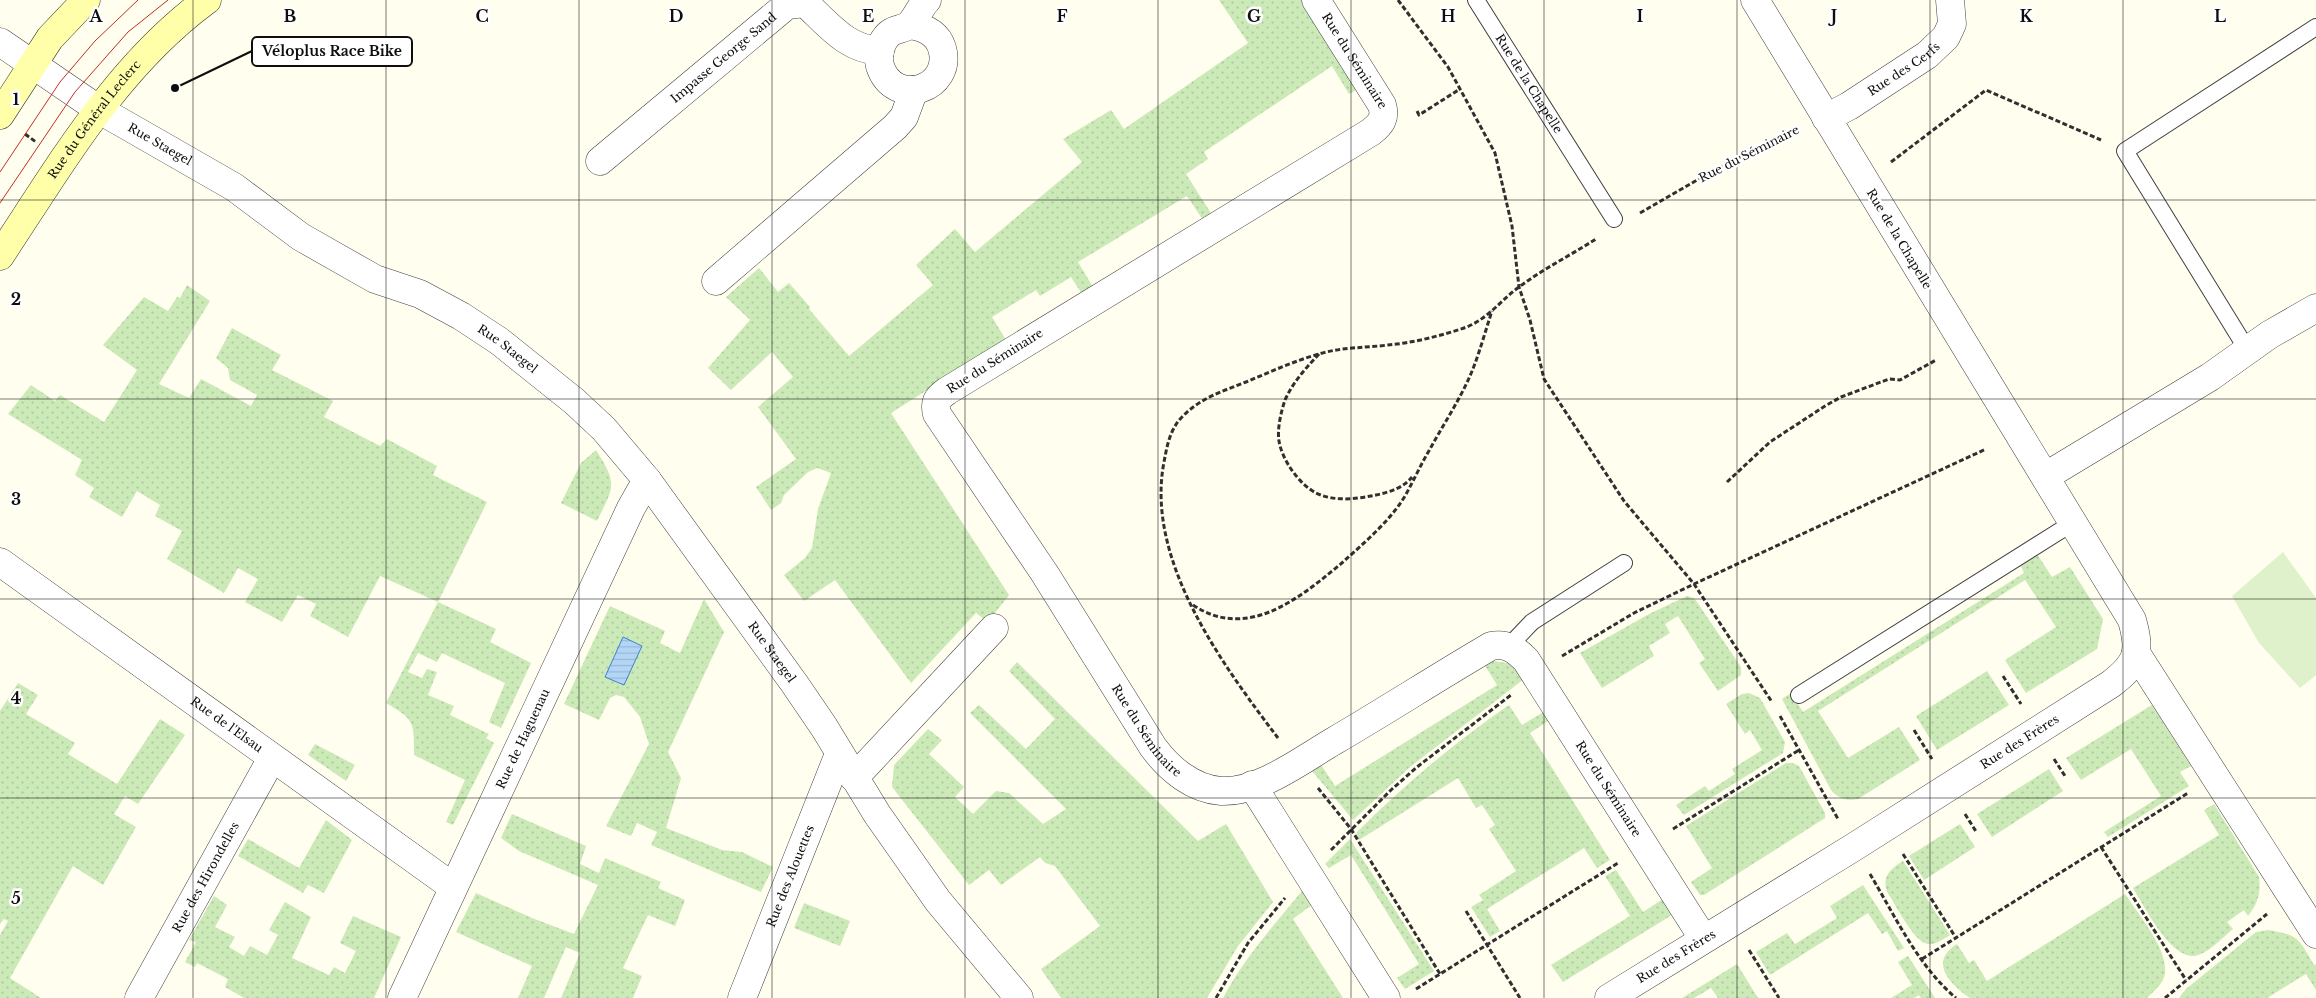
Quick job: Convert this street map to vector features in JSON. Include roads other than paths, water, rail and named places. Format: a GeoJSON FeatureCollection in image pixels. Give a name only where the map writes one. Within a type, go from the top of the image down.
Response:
{"type":"FeatureCollection","features":[{"type":"Feature","properties":{"kind":"main road"},"geometry":{"type":"LineString","coordinates":[[8,122],[32,64],[60,25],[86,0]]}},
{"type":"Feature","properties":{"kind":"main road","name":"Rue du Général Leclerc"},"geometry":{"type":"LineString","coordinates":[[0,256],[98,109],[150,50],[207,0]]}},
{"type":"Feature","properties":{"kind":"street"},"geometry":{"type":"LineString","coordinates":[[909,25],[921,27],[932,33],[940,43],[944,55],[942,68],[936,79],[926,87],[914,90],[902,89],[891,84],[883,74],[879,63],[880,50],[890,33],[909,25],[927,0]]}},
{"type":"Feature","properties":{"kind":"street","name":"Rue du Séminaire"},"geometry":{"type":"LineString","coordinates":[[1316,0],[1382,105],[1384,112],[1380,125],[958,383],[937,399],[935,406],[938,414],[1045,574],[1160,758],[1182,776],[1208,789],[1234,790],[1252,786],[1296,763],[1491,646],[1500,644],[1509,646],[1526,660],[1703,938]]}},
{"type":"Feature","properties":{"kind":"street","name":"Rue de la Chapelle"},"geometry":{"type":"LineString","coordinates":[[1755,0],[2132,620],[2137,638],[2136,653]]}},
{"type":"Feature","properties":{"kind":"street","name":"Rue des Cerfs"},"geometry":{"type":"LineString","coordinates":[[1826,118],[1849,106],[1927,55],[1946,37],[1952,24],[1950,0]]}},
{"type":"Feature","properties":{"kind":"street","name":"Impasse George Sand"},"geometry":{"type":"LineString","coordinates":[[600,161],[787,5],[805,3],[845,40],[867,50],[880,50]]}},
{"type":"Feature","properties":{"kind":"street","name":"Rue Staegel"},"geometry":{"type":"LineString","coordinates":[[0,42],[98,109],[234,187],[301,237],[375,279],[420,294],[499,341],[574,401],[604,429],[646,480],[794,683],[854,778],[938,901],[1019,998]]}},
{"type":"Feature","properties":{"kind":"street"},"geometry":{"type":"LineString","coordinates":[[716,281],[896,127],[907,110],[914,90]]}},
{"type":"Feature","properties":{"kind":"street"},"geometry":{"type":"LineString","coordinates":[[2046,476],[2210,377],[2269,335],[2316,308]]}},
{"type":"Feature","properties":{"kind":"street","name":"Rue de Haguenau"},"geometry":{"type":"LineString","coordinates":[[402,998],[631,508],[646,480]]}},
{"type":"Feature","properties":{"kind":"street","name":"Rue de l'Elsau"},"geometry":{"type":"LineString","coordinates":[[0,562],[453,887]]}},
{"type":"Feature","properties":{"kind":"street"},"geometry":{"type":"LineString","coordinates":[[854,778],[994,628]]}},
{"type":"Feature","properties":{"kind":"street"},"geometry":{"type":"LineString","coordinates":[[2136,653],[2316,934]]}},
{"type":"Feature","properties":{"kind":"street","name":"Rue des Frères"},"geometry":{"type":"LineString","coordinates":[[1609,998],[1703,938],[1854,847],[2111,684],[2134,664],[2136,653]]}},
{"type":"Feature","properties":{"kind":"street","name":"Rue des Alouettes"},"geometry":{"type":"LineString","coordinates":[[742,998],[839,754]]}},
{"type":"Feature","properties":{"kind":"street","name":"Rue des Hirondelles"},"geometry":{"type":"LineString","coordinates":[[139,998],[272,758]]}},
{"type":"Feature","properties":{"kind":"street"},"geometry":{"type":"LineString","coordinates":[[1252,786],[1398,995]]}},
{"type":"Feature","properties":{"kind":"lane","name":"Rue de la Chapelle"},"geometry":{"type":"LineString","coordinates":[[1476,0],[1614,218]]}},
{"type":"Feature","properties":{"kind":"lane"},"geometry":{"type":"LineString","coordinates":[[2248,351],[2125,151],[2316,28]]}},
{"type":"Feature","properties":{"kind":"lane"},"geometry":{"type":"LineString","coordinates":[[1799,696],[2074,522]]}},
{"type":"Feature","properties":{"kind":"lane"},"geometry":{"type":"LineString","coordinates":[[1509,646],[1532,622],[1624,563]]}},
{"type":"Feature","properties":{"kind":"water"},"geometry":{"type":"Polygon","coordinates":[[[623,637],[642,646],[624,685],[605,677],[623,637]]]}},
{"type":"Feature","properties":{"kind":"tram line"},"geometry":{"type":"LineString","coordinates":[[0,172],[60,82],[95,41],[138,0]]}},
{"type":"Feature","properties":{"kind":"tram line"},"geometry":{"type":"LineString","coordinates":[[0,203],[75,92],[128,32],[168,0]]}},
{"type":"Feature","properties":{"kind":"place","name":"Véloplus Race Bike"},"geometry":{"type":"Point","coordinates":[175,88]}}]}
